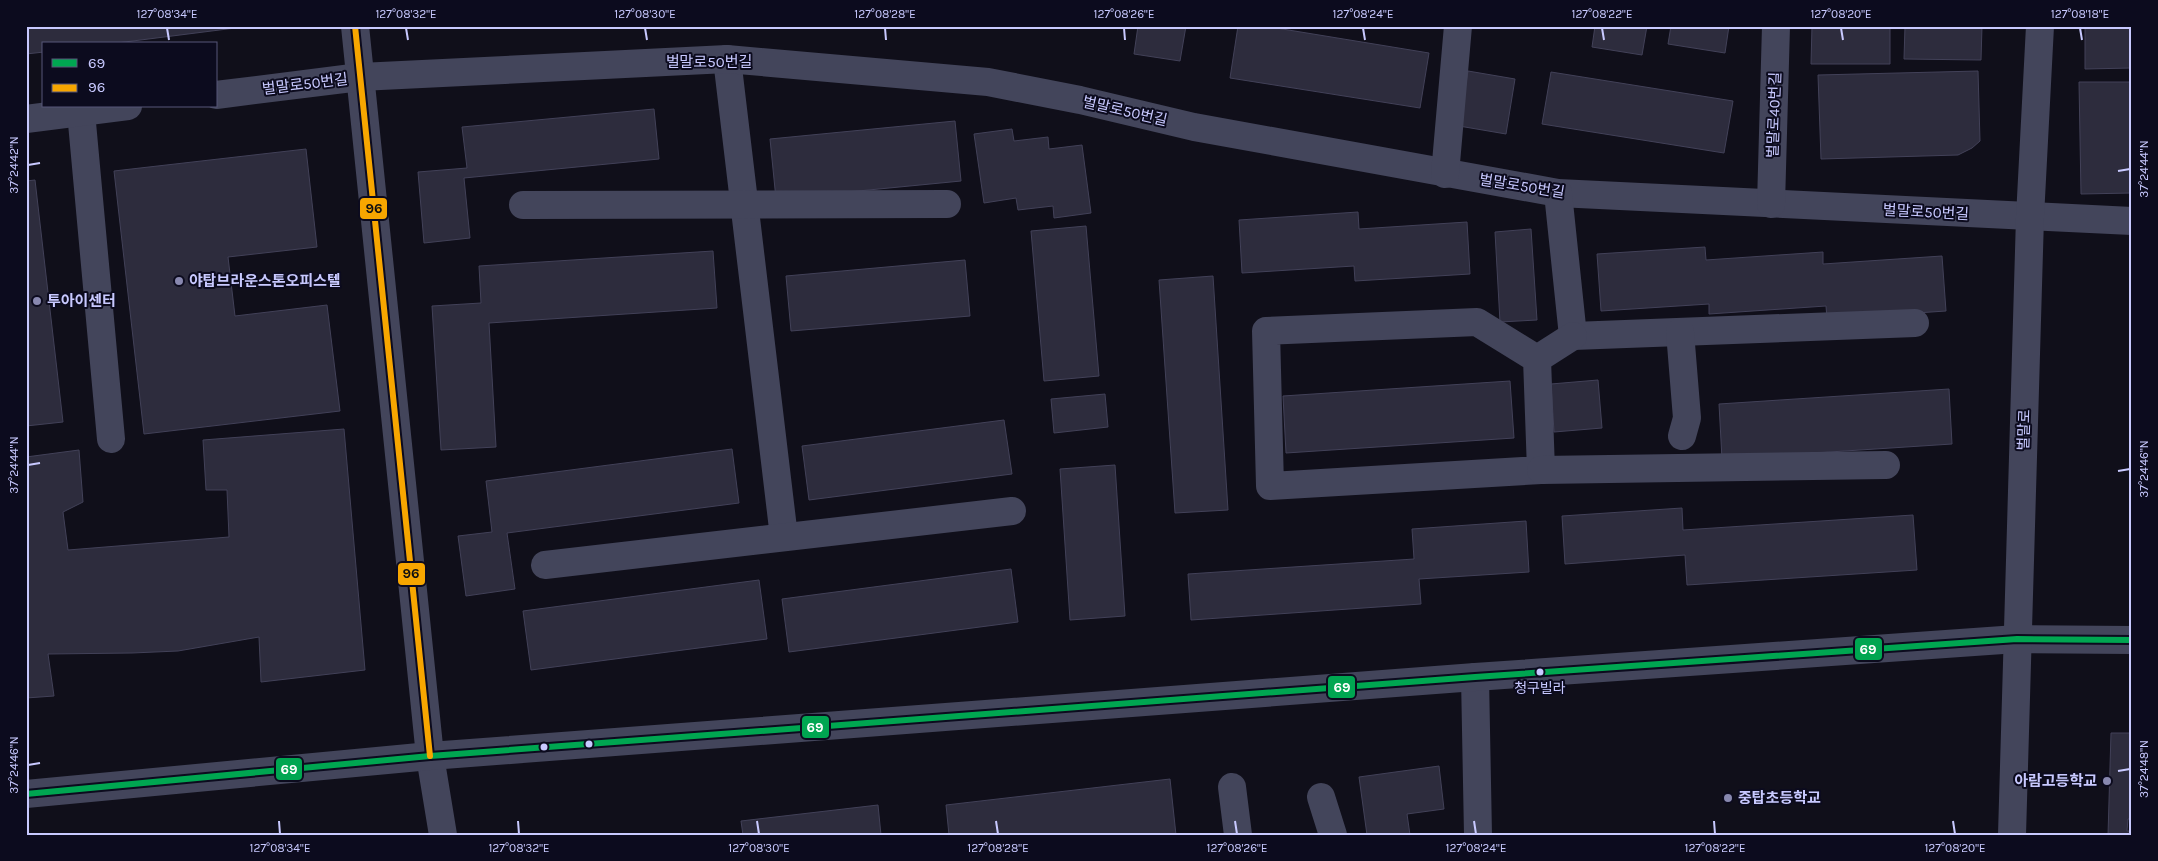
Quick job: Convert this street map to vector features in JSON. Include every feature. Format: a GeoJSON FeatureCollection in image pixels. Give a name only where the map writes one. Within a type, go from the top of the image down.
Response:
{"type":"FeatureCollection","features":[{"type":"Feature","properties":{"kind":"street"},"geometry":{"type":"LineString","coordinates":[[355,26],[430,756],[443,835]]}},
{"type":"Feature","properties":{"kind":"street"},"geometry":{"type":"LineString","coordinates":[[1445,174],[1458,26]]}},
{"type":"Feature","properties":{"kind":"street","name":"벌말로40번길"},"geometry":{"type":"LineString","coordinates":[[1771,204],[1776,26]]}},
{"type":"Feature","properties":{"kind":"street","name":"벌말로"},"geometry":{"type":"LineString","coordinates":[[2012,835],[2030,217],[2040,26]]}},
{"type":"Feature","properties":{"kind":"street"},"geometry":{"type":"LineString","coordinates":[[727,59],[784,537]]}},
{"type":"Feature","properties":{"kind":"street","name":"벌말로50번길"},"geometry":{"type":"LineString","coordinates":[[218,95],[360,77],[727,59],[988,82],[1080,100],[1194,127],[1558,193],[2132,221]]}},
{"type":"Feature","properties":{"kind":"street"},"geometry":{"type":"LineString","coordinates":[[26,118],[112,108]]}},
{"type":"Feature","properties":{"kind":"street"},"geometry":{"type":"LineString","coordinates":[[81,112],[111,439]]}},
{"type":"Feature","properties":{"kind":"street"},"geometry":{"type":"LineString","coordinates":[[1558,193],[1573,336]]}},
{"type":"Feature","properties":{"kind":"street"},"geometry":{"type":"LineString","coordinates":[[523,205],[947,204]]}},
{"type":"Feature","properties":{"kind":"street"},"geometry":{"type":"LineString","coordinates":[[1537,359],[1477,322],[1266,330],[1270,486],[1541,470],[1886,465]]}},
{"type":"Feature","properties":{"kind":"street"},"geometry":{"type":"LineString","coordinates":[[1537,359],[1573,336],[1915,323]]}},
{"type":"Feature","properties":{"kind":"street"},"geometry":{"type":"LineString","coordinates":[[1680,332],[1687,418],[1682,436]]}},
{"type":"Feature","properties":{"kind":"street"},"geometry":{"type":"LineString","coordinates":[[1537,359],[1541,470]]}},
{"type":"Feature","properties":{"kind":"street"},"geometry":{"type":"LineString","coordinates":[[545,565],[1012,511]]}},
{"type":"Feature","properties":{"kind":"street"},"geometry":{"type":"LineString","coordinates":[[26,794],[430,756],[1475,677],[2017,639],[2132,640]]}},
{"type":"Feature","properties":{"kind":"street"},"geometry":{"type":"LineString","coordinates":[[1475,677],[1478,835]]}},
{"type":"Feature","properties":{"kind":"street"},"geometry":{"type":"LineString","coordinates":[[1232,787],[1238,835]]}},
{"type":"Feature","properties":{"kind":"street"},"geometry":{"type":"LineString","coordinates":[[1321,797],[1333,835]]}},
{"type":"Feature","properties":{"kind":"building"},"geometry":{"type":"Polygon","coordinates":[[[26,26],[251,26],[125,42],[42,42],[42,52],[26,54],[26,26]]]}},
{"type":"Feature","properties":{"kind":"building"},"geometry":{"type":"Polygon","coordinates":[[[1138,26],[1186,26],[1180,61],[1134,54],[1138,26]]]}},
{"type":"Feature","properties":{"kind":"building"},"geometry":{"type":"Polygon","coordinates":[[[1238,26],[1264,26],[1429,53],[1420,108],[1230,78],[1238,26]]]}},
{"type":"Feature","properties":{"kind":"building"},"geometry":{"type":"Polygon","coordinates":[[[1595,26],[1647,26],[1642,55],[1592,47],[1595,26]]]}},
{"type":"Feature","properties":{"kind":"building"},"geometry":{"type":"Polygon","coordinates":[[[1671,26],[1729,26],[1725,53],[1668,44],[1671,26]]]}},
{"type":"Feature","properties":{"kind":"building"},"geometry":{"type":"Polygon","coordinates":[[[1812,26],[1890,26],[1890,64],[1811,64],[1812,26]]]}},
{"type":"Feature","properties":{"kind":"building"},"geometry":{"type":"Polygon","coordinates":[[[1905,26],[1982,26],[1981,60],[1904,59],[1905,26]]]}},
{"type":"Feature","properties":{"kind":"building"},"geometry":{"type":"Polygon","coordinates":[[[2085,26],[2132,26],[2132,68],[2085,69],[2085,26]]]}},
{"type":"Feature","properties":{"kind":"building"},"geometry":{"type":"Polygon","coordinates":[[[1468,71],[1515,79],[1506,134],[1459,126],[1468,71]]]}},
{"type":"Feature","properties":{"kind":"building"},"geometry":{"type":"Polygon","coordinates":[[[1978,71],[1980,141],[1972,148],[1958,155],[1821,159],[1818,75],[1978,71]]]}},
{"type":"Feature","properties":{"kind":"building"},"geometry":{"type":"Polygon","coordinates":[[[1551,72],[1733,101],[1724,153],[1542,124],[1551,72]]]}},
{"type":"Feature","properties":{"kind":"building"},"geometry":{"type":"Polygon","coordinates":[[[2079,82],[2132,82],[2132,193],[2081,194],[2079,82]]]}},
{"type":"Feature","properties":{"kind":"building"},"geometry":{"type":"Polygon","coordinates":[[[654,109],[659,159],[464,178],[470,238],[424,243],[418,172],[467,168],[462,127],[654,109]]]}},
{"type":"Feature","properties":{"kind":"building"},"geometry":{"type":"Polygon","coordinates":[[[955,121],[961,181],[776,199],[770,139],[955,121]]]}},
{"type":"Feature","properties":{"kind":"building"},"geometry":{"type":"Polygon","coordinates":[[[1012,129],[1014,141],[1048,137],[1049,149],[1082,145],[1091,213],[1054,218],[1053,206],[1018,210],[1016,198],[984,203],[974,134],[1012,129]]]}},
{"type":"Feature","properties":{"kind":"building","name":"야탑브라운스톤오피스텔"},"geometry":{"type":"Polygon","coordinates":[[[306,149],[317,247],[228,257],[235,316],[327,305],[340,411],[144,434],[114,171],[306,149]]]}},
{"type":"Feature","properties":{"kind":"building","name":"투아이센터"},"geometry":{"type":"Polygon","coordinates":[[[35,180],[63,422],[26,426],[26,181],[35,180]]]}},
{"type":"Feature","properties":{"kind":"building"},"geometry":{"type":"Polygon","coordinates":[[[1358,212],[1359,229],[1467,222],[1470,274],[1355,281],[1354,266],[1242,273],[1239,220],[1358,212]]]}},
{"type":"Feature","properties":{"kind":"building"},"geometry":{"type":"Polygon","coordinates":[[[1086,226],[1099,376],[1044,381],[1031,231],[1086,226]]]}},
{"type":"Feature","properties":{"kind":"building"},"geometry":{"type":"Polygon","coordinates":[[[1531,229],[1537,320],[1500,322],[1495,232],[1531,229]]]}},
{"type":"Feature","properties":{"kind":"building"},"geometry":{"type":"Polygon","coordinates":[[[1705,247],[1706,260],[1823,252],[1823,264],[1942,256],[1946,311],[1827,319],[1826,306],[1709,314],[1709,304],[1601,311],[1597,254],[1705,247]]]}},
{"type":"Feature","properties":{"kind":"building"},"geometry":{"type":"Polygon","coordinates":[[[713,251],[717,308],[489,323],[496,447],[441,450],[432,306],[481,303],[479,266],[713,251]]]}},
{"type":"Feature","properties":{"kind":"building"},"geometry":{"type":"Polygon","coordinates":[[[965,260],[970,316],[791,331],[786,276],[965,260]]]}},
{"type":"Feature","properties":{"kind":"building"},"geometry":{"type":"Polygon","coordinates":[[[1213,276],[1228,510],[1175,513],[1159,280],[1213,276]]]}},
{"type":"Feature","properties":{"kind":"building"},"geometry":{"type":"Polygon","coordinates":[[[1598,380],[1602,428],[1554,432],[1551,384],[1598,380]]]}},
{"type":"Feature","properties":{"kind":"building"},"geometry":{"type":"Polygon","coordinates":[[[1510,381],[1514,438],[1286,453],[1283,396],[1510,381]]]}},
{"type":"Feature","properties":{"kind":"building"},"geometry":{"type":"Polygon","coordinates":[[[1949,389],[1952,444],[1722,459],[1719,404],[1949,389]]]}},
{"type":"Feature","properties":{"kind":"building"},"geometry":{"type":"Polygon","coordinates":[[[1105,394],[1108,427],[1054,433],[1051,399],[1105,394]]]}},
{"type":"Feature","properties":{"kind":"building"},"geometry":{"type":"Polygon","coordinates":[[[1004,420],[1012,474],[809,500],[802,446],[1004,420]]]}},
{"type":"Feature","properties":{"kind":"building"},"geometry":{"type":"Polygon","coordinates":[[[344,429],[365,670],[261,682],[259,637],[178,651],[48,654],[54,696],[26,698],[26,457],[79,450],[83,502],[63,512],[68,550],[229,537],[227,490],[206,490],[203,440],[344,429]]]}},
{"type":"Feature","properties":{"kind":"building"},"geometry":{"type":"Polygon","coordinates":[[[732,449],[739,503],[507,533],[515,589],[466,596],[458,536],[492,532],[486,481],[732,449]]]}},
{"type":"Feature","properties":{"kind":"building"},"geometry":{"type":"Polygon","coordinates":[[[1115,465],[1125,616],[1070,620],[1060,469],[1115,465]]]}},
{"type":"Feature","properties":{"kind":"building"},"geometry":{"type":"Polygon","coordinates":[[[1682,508],[1683,530],[1913,515],[1917,570],[1687,585],[1685,555],[1565,564],[1562,516],[1682,508]]]}},
{"type":"Feature","properties":{"kind":"building"},"geometry":{"type":"Polygon","coordinates":[[[1526,521],[1529,572],[1419,579],[1421,604],[1191,620],[1188,574],[1414,559],[1412,529],[1526,521]]]}},
{"type":"Feature","properties":{"kind":"building"},"geometry":{"type":"Polygon","coordinates":[[[1011,569],[1018,622],[789,652],[782,599],[1011,569]]]}},
{"type":"Feature","properties":{"kind":"building"},"geometry":{"type":"Polygon","coordinates":[[[759,580],[767,639],[531,670],[523,611],[759,580]]]}},
{"type":"Feature","properties":{"kind":"building"},"geometry":{"type":"Polygon","coordinates":[[[2111,733],[2132,733],[2132,819],[2128,819],[2127,831],[2132,831],[2132,835],[2108,835],[2111,733]]]}},
{"type":"Feature","properties":{"kind":"building"},"geometry":{"type":"Polygon","coordinates":[[[1439,766],[1444,809],[1407,814],[1410,835],[1367,835],[1359,777],[1439,766]]]}},
{"type":"Feature","properties":{"kind":"building"},"geometry":{"type":"Polygon","coordinates":[[[1170,779],[1176,835],[949,835],[946,805],[1170,779]]]}},
{"type":"Feature","properties":{"kind":"building"},"geometry":{"type":"Polygon","coordinates":[[[878,805],[881,835],[743,835],[741,821],[878,805]]]}},
{"type":"Feature","properties":{"kind":"transit line","name":"96"},"geometry":{"type":"LineString","coordinates":[[355,26],[430,756]]}},
{"type":"Feature","properties":{"kind":"transit line","name":"69"},"geometry":{"type":"LineString","coordinates":[[26,794],[430,756],[1475,677],[2017,639],[2132,640]]}},
{"type":"Feature","properties":{"kind":"place","name":"야탑브라운스톤오피스텔"},"geometry":{"type":"Point","coordinates":[179,281]}},
{"type":"Feature","properties":{"kind":"place","name":"투아이센터"},"geometry":{"type":"Point","coordinates":[37,301]}},
{"type":"Feature","properties":{"kind":"place","name":"청구빌라"},"geometry":{"type":"Point","coordinates":[1540,672]}},
{"type":"Feature","properties":{"kind":"place","name":"아람고등학교"},"geometry":{"type":"Point","coordinates":[2107,781]}},
{"type":"Feature","properties":{"kind":"place","name":"중탑초등학교"},"geometry":{"type":"Point","coordinates":[1728,798]}}]}
